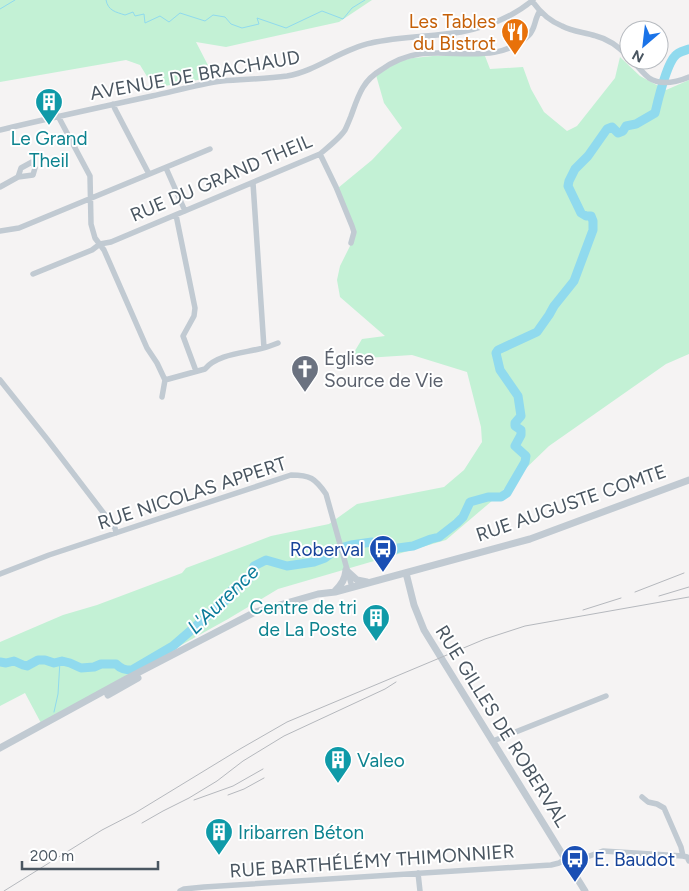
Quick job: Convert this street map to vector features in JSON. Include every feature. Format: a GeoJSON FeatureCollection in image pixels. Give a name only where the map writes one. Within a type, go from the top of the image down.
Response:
{"type":"FeatureCollection","features":[{"type":"Feature","properties":{"kind":"street"},"geometry":{"type":"LineString","coordinates":[[533,0],[540,11],[562,26],[602,38],[619,48]]}},
{"type":"Feature","properties":{"kind":"street","name":"AVENUE DE BRACHAUD"},"geometry":{"type":"LineString","coordinates":[[0,130],[221,81],[287,76],[314,68],[365,44],[397,38],[461,32],[480,27],[498,21],[526,6],[533,0]]}},
{"type":"Feature","properties":{"kind":"street","name":"RUE DU GRAND THEIL"},"geometry":{"type":"LineString","coordinates":[[34,274],[92,250],[100,244],[111,242],[320,154],[345,131],[360,92],[367,80],[380,70],[408,56],[420,54],[482,55],[500,51],[516,45],[528,36],[540,11]]}},
{"type":"Feature","properties":{"kind":"street"},"geometry":{"type":"LineString","coordinates":[[642,70],[652,80],[669,83],[689,77]]}},
{"type":"Feature","properties":{"kind":"street"},"geometry":{"type":"LineString","coordinates":[[113,104],[149,174]]}},
{"type":"Feature","properties":{"kind":"street"},"geometry":{"type":"LineString","coordinates":[[58,116],[90,176],[92,224],[95,238],[104,250],[147,348],[157,363],[164,380],[162,397]]}},
{"type":"Feature","properties":{"kind":"street"},"geometry":{"type":"LineString","coordinates":[[0,231],[19,228],[210,149]]}},
{"type":"Feature","properties":{"kind":"street"},"geometry":{"type":"LineString","coordinates":[[320,154],[352,226],[354,232],[351,243]]}},
{"type":"Feature","properties":{"kind":"street"},"geometry":{"type":"LineString","coordinates":[[166,168],[185,211]]}},
{"type":"Feature","properties":{"kind":"street"},"geometry":{"type":"LineString","coordinates":[[0,187],[18,177]]}},
{"type":"Feature","properties":{"kind":"street"},"geometry":{"type":"LineString","coordinates":[[254,183],[264,348]]}},
{"type":"Feature","properties":{"kind":"street"},"geometry":{"type":"LineString","coordinates":[[176,215],[195,308],[194,316],[183,336],[196,371]]}},
{"type":"Feature","properties":{"kind":"street"},"geometry":{"type":"LineString","coordinates":[[164,380],[205,369],[208,364],[216,360],[278,343]]}},
{"type":"Feature","properties":{"kind":"street"},"geometry":{"type":"LineString","coordinates":[[0,380],[47,438],[116,533]]}},
{"type":"Feature","properties":{"kind":"street","name":"RUE NICOLAS APPERT"},"geometry":{"type":"LineString","coordinates":[[0,574],[49,555],[291,475],[302,475],[313,479],[326,494],[352,587]]}},
{"type":"Feature","properties":{"kind":"street","name":"RUE AUGUSTE COMTE"},"geometry":{"type":"LineString","coordinates":[[327,593],[530,539],[689,480]]}},
{"type":"Feature","properties":{"kind":"street"},"geometry":{"type":"LineString","coordinates":[[410,588],[411,581],[420,568]]}},
{"type":"Feature","properties":{"kind":"street"},"geometry":{"type":"LineString","coordinates":[[346,570],[357,580],[370,582]]}},
{"type":"Feature","properties":{"kind":"street"},"geometry":{"type":"LineString","coordinates":[[335,592],[346,576],[346,570]]}},
{"type":"Feature","properties":{"kind":"street","name":"RUE GILLES DE ROBERVAL"},"geometry":{"type":"LineString","coordinates":[[406,572],[414,605],[424,630],[585,891]]}},
{"type":"Feature","properties":{"kind":"street"},"geometry":{"type":"LineString","coordinates":[[390,577],[402,579],[410,588]]}},
{"type":"Feature","properties":{"kind":"street"},"geometry":{"type":"LineString","coordinates":[[0,748],[255,612],[327,593]]}},
{"type":"Feature","properties":{"kind":"street"},"geometry":{"type":"LineString","coordinates":[[0,753],[256,616],[318,598],[327,593]]}},
{"type":"Feature","properties":{"kind":"street"},"geometry":{"type":"LineString","coordinates":[[493,741],[606,696]]}},
{"type":"Feature","properties":{"kind":"street"},"geometry":{"type":"LineString","coordinates":[[642,797],[648,802],[664,808],[683,856],[689,860]]}},
{"type":"Feature","properties":{"kind":"street","name":"RUE BARTHÉLÉMY THIMONNIER"},"geometry":{"type":"LineString","coordinates":[[180,891],[195,888],[551,865],[603,851],[683,856]]}},
{"type":"Feature","properties":{"kind":"street"},"geometry":{"type":"LineString","coordinates":[[418,873],[420,891]]}},
{"type":"Feature","properties":{"kind":"green space"},"geometry":{"type":"Polygon","coordinates":[[[0,0],[372,0],[339,22],[226,47],[196,42],[214,77],[154,88],[140,65],[126,60],[0,82],[0,0]]]}},
{"type":"Feature","properties":{"kind":"green space"},"geometry":{"type":"Polygon","coordinates":[[[485,56],[490,69],[523,67],[531,89],[544,112],[567,131],[577,126],[615,78],[619,61],[619,70],[634,70],[640,76],[666,90],[689,80],[689,354],[666,364],[549,446],[493,500],[446,540],[278,589],[228,619],[41,723],[25,693],[0,706],[0,642],[63,615],[97,605],[182,573],[186,568],[271,536],[329,524],[357,504],[444,487],[464,470],[482,442],[481,427],[467,372],[412,355],[350,359],[362,339],[385,336],[340,297],[337,280],[340,266],[355,236],[338,188],[372,160],[402,128],[384,103],[376,75],[400,61],[413,58],[485,56]]]}},
{"type":"Feature","properties":{"kind":"waterway"},"geometry":{"type":"LineString","coordinates":[[0,9],[15,0]]}},
{"type":"Feature","properties":{"kind":"waterway"},"geometry":{"type":"LineString","coordinates":[[106,0],[111,9],[119,13],[125,15],[133,12],[135,16],[144,14],[145,23],[160,16],[169,22],[180,13],[205,21],[213,15],[225,17],[231,24],[242,28],[259,24],[257,18],[286,28],[322,11],[343,19],[352,8],[365,0]]}},
{"type":"Feature","properties":{"kind":"waterway","name":"L'Aurence"},"geometry":{"type":"LineString","coordinates":[[0,662],[14,661],[27,666],[38,660],[54,663],[62,661],[81,668],[94,667],[101,664],[116,664],[123,669],[132,670],[173,646],[227,599],[232,590],[248,580],[254,566],[266,560],[287,566],[314,562],[325,558],[337,549],[372,542],[379,554],[385,555],[398,548],[413,546],[439,537],[463,517],[470,502],[488,497],[501,497],[507,493],[525,462],[526,456],[515,446],[521,435],[521,430],[515,426],[515,423],[521,416],[518,396],[500,370],[496,353],[498,350],[537,332],[554,306],[574,281],[593,230],[591,216],[581,213],[568,186],[575,169],[588,156],[607,129],[612,127],[618,133],[623,131],[626,126],[636,124],[655,113],[663,83],[672,60],[678,54],[689,49]]}},
{"type":"Feature","properties":{"kind":"waterway"},"geometry":{"type":"LineString","coordinates":[[54,712],[58,694],[60,661]]}},
{"type":"Feature","properties":{"kind":"railway"},"geometry":{"type":"LineString","coordinates":[[635,592],[684,573]]}},
{"type":"Feature","properties":{"kind":"railway"},"geometry":{"type":"LineString","coordinates":[[659,596],[689,587]]}},
{"type":"Feature","properties":{"kind":"railway"},"geometry":{"type":"LineString","coordinates":[[4,891],[102,830],[135,813],[287,722],[485,639],[525,626],[689,597]]}},
{"type":"Feature","properties":{"kind":"railway"},"geometry":{"type":"LineString","coordinates":[[583,610],[621,598]]}},
{"type":"Feature","properties":{"kind":"railway"},"geometry":{"type":"LineString","coordinates":[[142,823],[217,781],[243,761],[284,736],[385,689],[396,682]]}},
{"type":"Feature","properties":{"kind":"railway"},"geometry":{"type":"LineString","coordinates":[[194,800],[233,786],[263,769]]}},
{"type":"Feature","properties":{"kind":"railway"},"geometry":{"type":"LineString","coordinates":[[228,795],[264,778]]}},
{"type":"Feature","properties":{"kind":"place","name":"Les Tables du Bistrot"},"geometry":{"type":"Point","coordinates":[515,56]}},
{"type":"Feature","properties":{"kind":"place","name":"Le Grand Theil"},"geometry":{"type":"Point","coordinates":[49,126]}},
{"type":"Feature","properties":{"kind":"place","name":"Église Source de Vie"},"geometry":{"type":"Point","coordinates":[305,393]}},
{"type":"Feature","properties":{"kind":"place","name":"Roberval"},"geometry":{"type":"Point","coordinates":[383,573]}},
{"type":"Feature","properties":{"kind":"place","name":"Centre de tri de La Poste"},"geometry":{"type":"Point","coordinates":[376,642]}},
{"type":"Feature","properties":{"kind":"place","name":"Valeo"},"geometry":{"type":"Point","coordinates":[338,784]}},
{"type":"Feature","properties":{"kind":"place","name":"Iribarren Béton"},"geometry":{"type":"Point","coordinates":[219,856]}},
{"type":"Feature","properties":{"kind":"place","name":"E. Baudot"},"geometry":{"type":"Point","coordinates":[575,883]}}]}
